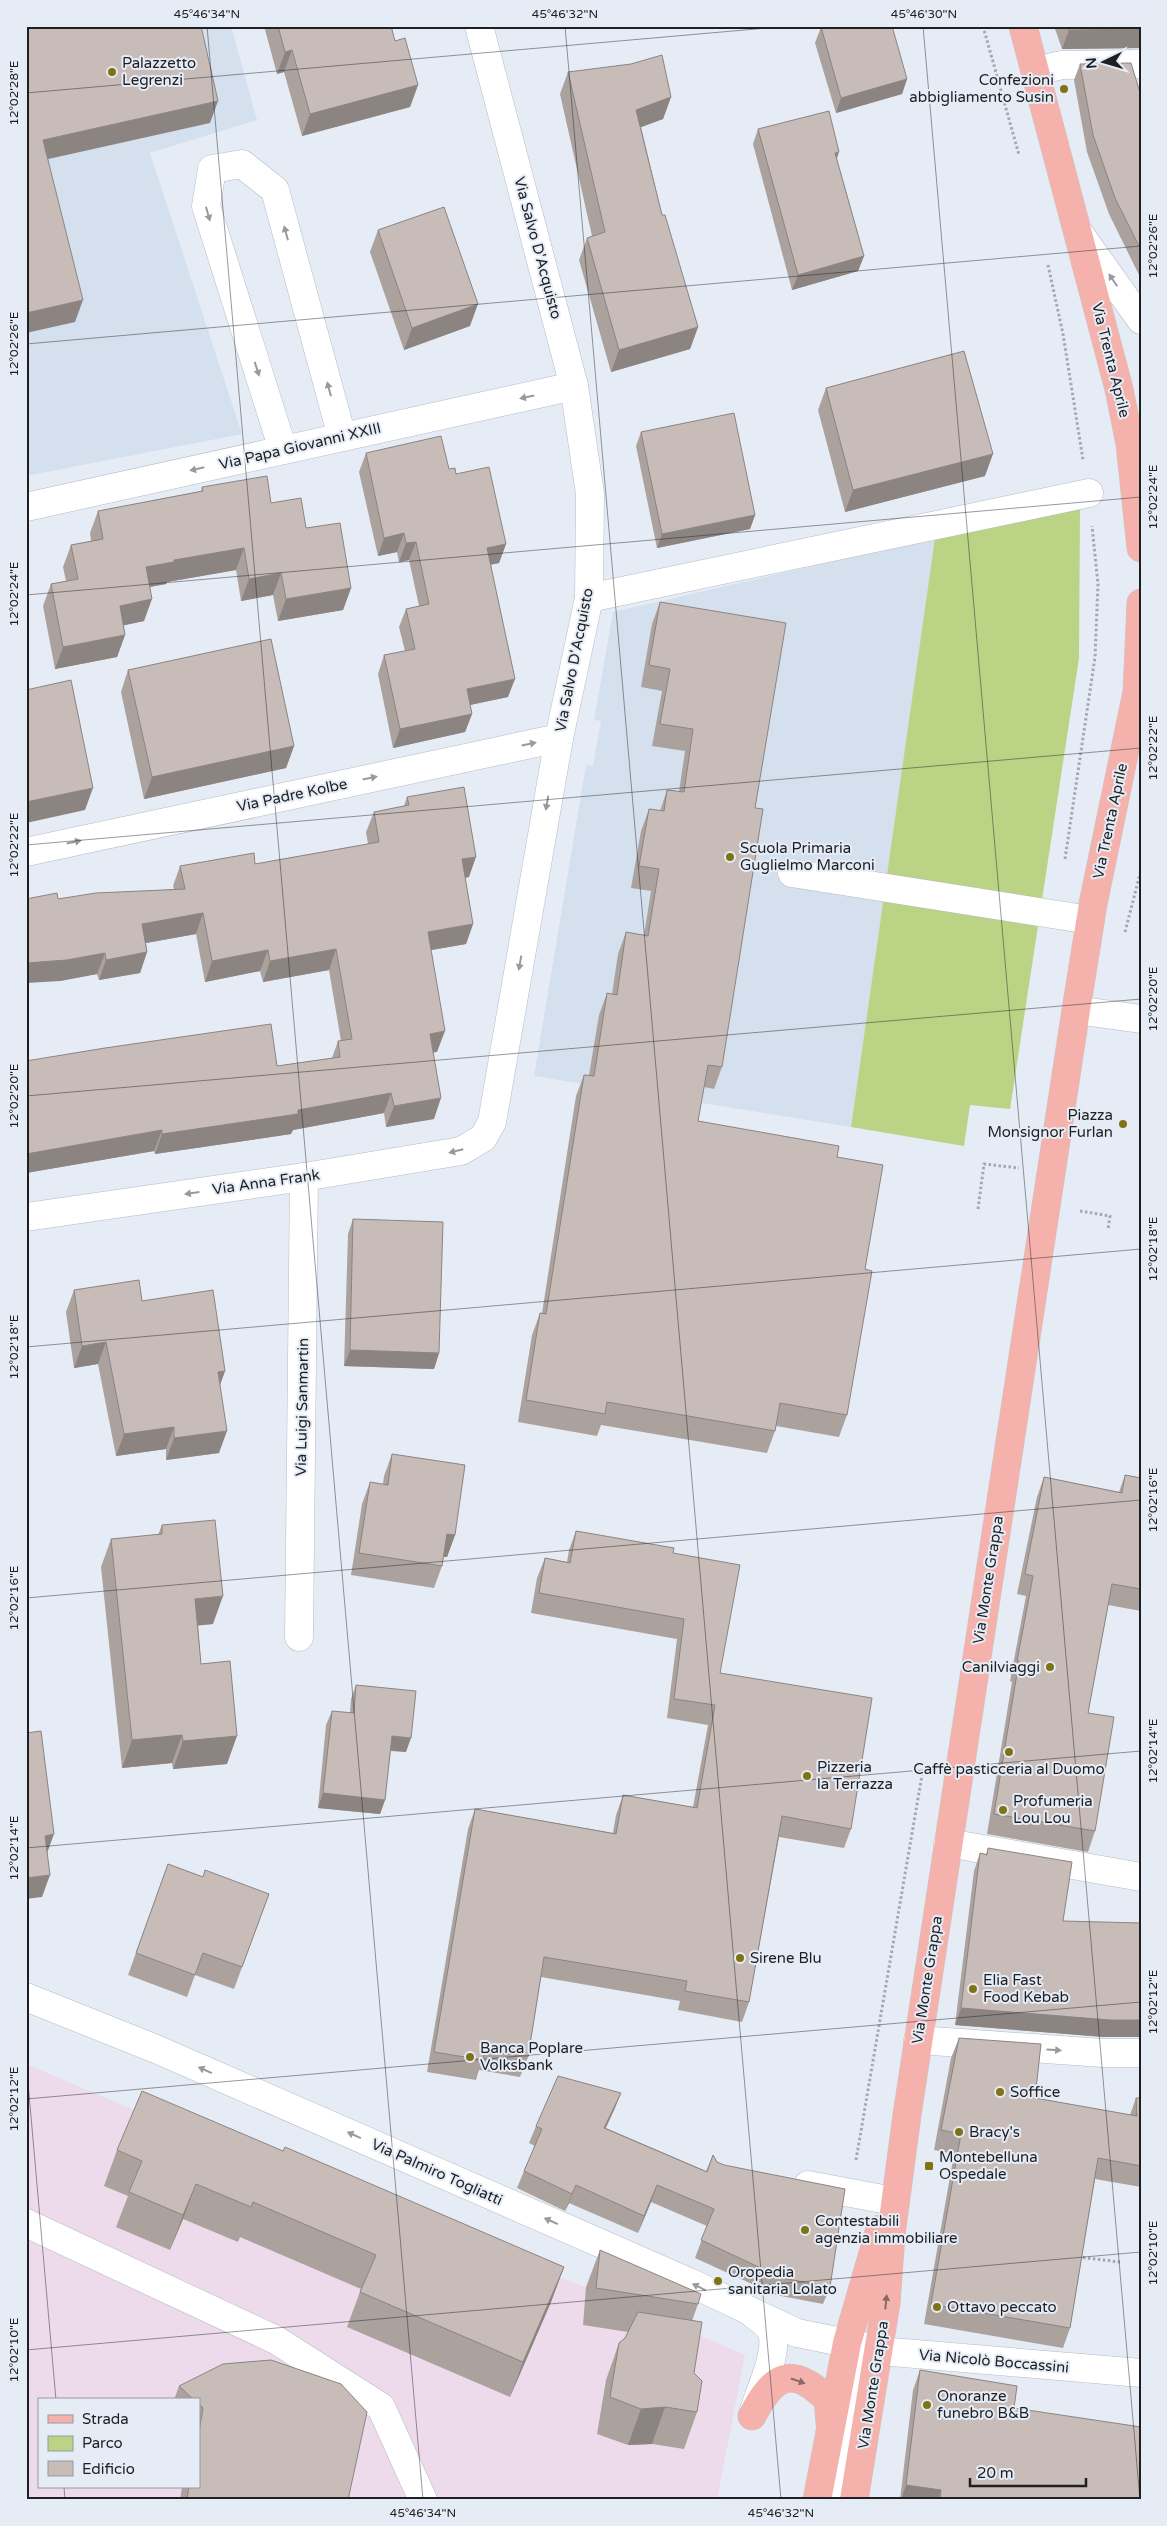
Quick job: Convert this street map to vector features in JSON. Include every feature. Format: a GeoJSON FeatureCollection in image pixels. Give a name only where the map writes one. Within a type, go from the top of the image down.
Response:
{"type":"FeatureCollection","features":[{"type":"Feature","properties":{"kind":"main road","name":"Via Trenta Aprile"},"geometry":{"type":"LineString","coordinates":[[1023,26],[1114,366],[1128,434],[1141,548]]}},
{"type":"Feature","properties":{"kind":"main road","name":"Via Trenta Aprile"},"geometry":{"type":"LineString","coordinates":[[1076,1010],[1090,920],[1139,693],[1141,603]]}},
{"type":"Feature","properties":{"kind":"main road","name":"Via Monte Grappa"},"geometry":{"type":"LineString","coordinates":[[854,2500],[886,2303],[891,2235],[918,2040],[1076,1010]]}},
{"type":"Feature","properties":{"kind":"main road","name":"Via Monte Grappa"},"geometry":{"type":"LineString","coordinates":[[817,2500],[848,2343],[902,2150]]}},
{"type":"Feature","properties":{"kind":"main road"},"geometry":{"type":"LineString","coordinates":[[752,2416],[771,2385],[777,2381],[789,2378],[804,2382],[828,2400],[830,2429]]}},
{"type":"Feature","properties":{"kind":"street","name":"Via Salvo D'Acquisto"},"geometry":{"type":"LineString","coordinates":[[479,26],[574,386],[590,494],[589,598],[559,738],[492,1122]]}},
{"type":"Feature","properties":{"kind":"street"},"geometry":{"type":"LineString","coordinates":[[1035,71],[1062,65],[1141,64]]}},
{"type":"Feature","properties":{"kind":"street"},"geometry":{"type":"LineString","coordinates":[[283,450],[206,206],[212,169],[242,164],[275,190],[342,436]]}},
{"type":"Feature","properties":{"kind":"street","name":"Via Trenta Aprile"},"geometry":{"type":"LineString","coordinates":[[1079,233],[1141,320]]}},
{"type":"Feature","properties":{"kind":"street","name":"Via Papa Giovanni XXIII"},"geometry":{"type":"LineString","coordinates":[[26,507],[574,386]]}},
{"type":"Feature","properties":{"kind":"street"},"geometry":{"type":"LineString","coordinates":[[589,598],[1089,493]]}},
{"type":"Feature","properties":{"kind":"street","name":"Via Padre Kolbe"},"geometry":{"type":"LineString","coordinates":[[26,852],[559,738]]}},
{"type":"Feature","properties":{"kind":"street"},"geometry":{"type":"LineString","coordinates":[[792,873],[1090,920]]}},
{"type":"Feature","properties":{"kind":"street"},"geometry":{"type":"LineString","coordinates":[[1076,1010],[1141,1020]]}},
{"type":"Feature","properties":{"kind":"street","name":"Via Anna Frank"},"geometry":{"type":"LineString","coordinates":[[26,1217],[304,1177],[461,1151],[483,1138],[492,1122]]}},
{"type":"Feature","properties":{"kind":"street","name":"Via Luigi Sanmartin"},"geometry":{"type":"LineString","coordinates":[[299,1637],[304,1177]]}},
{"type":"Feature","properties":{"kind":"street"},"geometry":{"type":"LineString","coordinates":[[948,1843],[1141,1877]]}},
{"type":"Feature","properties":{"kind":"street","name":"Via Palmiro Togliatti"},"geometry":{"type":"LineString","coordinates":[[26,1997],[156,2049],[680,2278],[797,2333],[848,2343]]}},
{"type":"Feature","properties":{"kind":"street"},"geometry":{"type":"LineString","coordinates":[[918,2040],[1103,2053],[1141,2053]]}},
{"type":"Feature","properties":{"kind":"street"},"geometry":{"type":"LineString","coordinates":[[786,2181],[888,2200]]}},
{"type":"Feature","properties":{"kind":"street"},"geometry":{"type":"LineString","coordinates":[[26,2223],[276,2340],[381,2407],[424,2500]]}},
{"type":"Feature","properties":{"kind":"street"},"geometry":{"type":"LineString","coordinates":[[743,2308],[767,2325],[774,2337],[770,2359],[752,2416]]}},
{"type":"Feature","properties":{"kind":"street","name":"Via Nicolò Boccassini"},"geometry":{"type":"LineString","coordinates":[[848,2343],[878,2350],[1141,2373]]}},
{"type":"Feature","properties":{"kind":"street","name":"Via Monte Grappa"},"geometry":{"type":"LineString","coordinates":[[834,2500],[858,2377],[858,2360],[848,2343]]}},
{"type":"Feature","properties":{"kind":"path"},"geometry":{"type":"LineString","coordinates":[[983,26],[1021,160]]}},
{"type":"Feature","properties":{"kind":"path"},"geometry":{"type":"LineString","coordinates":[[1046,258],[1063,334],[1089,493],[1098,584],[1095,657],[1057,914]]}},
{"type":"Feature","properties":{"kind":"path"},"geometry":{"type":"LineString","coordinates":[[1018,1178],[1021,1159]]}},
{"type":"Feature","properties":{"kind":"path"},"geometry":{"type":"LineString","coordinates":[[978,1209],[984,1164],[1020,1168]]}},
{"type":"Feature","properties":{"kind":"path"},"geometry":{"type":"LineString","coordinates":[[1075,1210],[1110,1216],[1108,1229]]}},
{"type":"Feature","properties":{"kind":"path"},"geometry":{"type":"LineString","coordinates":[[850,2194],[923,1769]]}},
{"type":"Feature","properties":{"kind":"path"},"geometry":{"type":"LineString","coordinates":[[921,2237],[950,2240]]}},
{"type":"Feature","properties":{"kind":"path"},"geometry":{"type":"LineString","coordinates":[[1068,2256],[1120,2262]]}},
{"type":"Feature","properties":{"kind":"shaded area"},"geometry":{"type":"Polygon","coordinates":[[[26,26],[231,26],[257,120],[150,153],[242,434],[26,476],[26,26]]]}},
{"type":"Feature","properties":{"kind":"shaded area","name":"Scuola Primaria Guglielmo Marconi"},"geometry":{"type":"Polygon","coordinates":[[[935,538],[851,1127],[534,1076],[586,765],[593,766],[601,721],[594,720],[613,612],[935,538]]]}},
{"type":"Feature","properties":{"kind":"shaded area"},"geometry":{"type":"Polygon","coordinates":[[[26,2064],[327,2192],[586,2287],[745,2355],[717,2500],[26,2500],[26,2064]]]}},
{"type":"Feature","properties":{"kind":"green space"},"geometry":{"type":"Polygon","coordinates":[[[1080,506],[1079,658],[1010,1109],[970,1105],[964,1146],[851,1127],[935,538],[1080,506]]]}},
{"type":"Feature","properties":{"kind":"building","name":"Palazzetto Legrenzi"},"geometry":{"type":"Polygon","coordinates":[[[26,26],[201,26],[218,101],[43,140],[83,300],[26,313],[26,26]]]}},
{"type":"Feature","properties":{"kind":"building"},"geometry":{"type":"Polygon","coordinates":[[[278,26],[391,26],[395,41],[405,38],[418,85],[310,114],[292,50],[285,52],[278,26]]]}},
{"type":"Feature","properties":{"kind":"building"},"geometry":{"type":"Polygon","coordinates":[[[892,26],[907,79],[841,98],[821,27],[892,26]]]}},
{"type":"Feature","properties":{"kind":"building"},"geometry":{"type":"Polygon","coordinates":[[[1068,26],[1141,26],[1141,29],[1069,30],[1068,26]]]}},
{"type":"Feature","properties":{"kind":"building"},"geometry":{"type":"Polygon","coordinates":[[[662,55],[671,97],[636,110],[662,215],[665,215],[698,327],[619,350],[587,238],[605,232],[568,72],[631,64],[662,55]]]}},
{"type":"Feature","properties":{"kind":"building"},"geometry":{"type":"Polygon","coordinates":[[[1131,63],[1141,96],[1141,250],[1115,198],[1093,135],[1080,64],[1131,63]]]}},
{"type":"Feature","properties":{"kind":"building"},"geometry":{"type":"Polygon","coordinates":[[[829,111],[839,152],[835,153],[864,256],[798,275],[758,129],[829,111]]]}},
{"type":"Feature","properties":{"kind":"building"},"geometry":{"type":"Polygon","coordinates":[[[444,207],[478,304],[412,328],[378,230],[444,207]]]}},
{"type":"Feature","properties":{"kind":"building"},"geometry":{"type":"Polygon","coordinates":[[[964,351],[993,454],[853,490],[826,388],[964,351]]]}},
{"type":"Feature","properties":{"kind":"building"},"geometry":{"type":"Polygon","coordinates":[[[734,413],[755,515],[662,534],[641,432],[734,413]]]}},
{"type":"Feature","properties":{"kind":"building"},"geometry":{"type":"Polygon","coordinates":[[[441,436],[449,469],[455,468],[456,474],[489,467],[506,544],[487,548],[515,679],[467,689],[472,714],[400,729],[384,655],[415,649],[406,609],[429,604],[416,542],[406,543],[404,533],[384,538],[366,453],[441,436]]]}},
{"type":"Feature","properties":{"kind":"building"},"geometry":{"type":"Polygon","coordinates":[[[267,476],[271,503],[301,498],[306,528],[340,523],[351,588],[286,599],[281,573],[249,579],[244,548],[174,560],[174,562],[146,567],[152,599],[120,606],[125,635],[63,647],[51,584],[78,579],[71,545],[103,539],[98,511],[203,491],[202,487],[267,476]]]}},
{"type":"Feature","properties":{"kind":"building"},"geometry":{"type":"Polygon","coordinates":[[[660,602],[786,623],[755,808],[763,809],[722,1067],[708,1065],[698,1121],[839,1146],[837,1157],[883,1165],[865,1269],[872,1271],[847,1415],[780,1403],[775,1431],[607,1402],[605,1414],[526,1400],[540,1313],[546,1314],[584,1075],[594,1076],[607,993],[617,995],[626,932],[648,936],[659,869],[639,866],[649,809],[664,811],[667,790],[684,792],[693,729],[660,724],[670,669],[649,665],[660,602]]]}},
{"type":"Feature","properties":{"kind":"building"},"geometry":{"type":"Polygon","coordinates":[[[271,639],[294,746],[152,777],[128,670],[271,639]]]}},
{"type":"Feature","properties":{"kind":"building"},"geometry":{"type":"Polygon","coordinates":[[[71,680],[93,788],[26,802],[26,690],[71,680]]]}},
{"type":"Feature","properties":{"kind":"building"},"geometry":{"type":"Polygon","coordinates":[[[464,787],[476,857],[462,859],[473,924],[428,932],[445,1031],[430,1034],[441,1098],[394,1106],[391,1093],[298,1110],[298,1114],[162,1134],[162,1130],[26,1154],[26,1061],[271,1024],[277,1066],[340,1057],[338,1041],[352,1039],[336,949],[270,961],[268,950],[212,961],[203,913],[142,924],[147,952],[106,960],[105,953],[67,960],[26,963],[26,899],[57,893],[58,899],[96,893],[185,889],[180,866],[254,853],[255,864],[379,842],[374,812],[409,805],[407,797],[464,787]]]}},
{"type":"Feature","properties":{"kind":"building"},"geometry":{"type":"Polygon","coordinates":[[[353,1219],[443,1222],[439,1353],[350,1350],[353,1219]]]}},
{"type":"Feature","properties":{"kind":"building"},"geometry":{"type":"Polygon","coordinates":[[[139,1280],[142,1301],[213,1290],[225,1371],[218,1372],[227,1431],[174,1438],[174,1427],[124,1434],[106,1342],[82,1346],[74,1290],[139,1280]]]}},
{"type":"Feature","properties":{"kind":"building"},"geometry":{"type":"Polygon","coordinates":[[[392,1454],[465,1465],[455,1535],[447,1534],[442,1566],[359,1553],[370,1482],[388,1485],[392,1454]]]}},
{"type":"Feature","properties":{"kind":"building"},"geometry":{"type":"Polygon","coordinates":[[[1125,1475],[1141,1478],[1141,1589],[1112,1584],[1088,1713],[1114,1717],[1095,1831],[994,1814],[1019,1661],[1017,1661],[1033,1576],[1025,1574],[1044,1477],[1122,1493],[1125,1475]]]}},
{"type":"Feature","properties":{"kind":"building"},"geometry":{"type":"Polygon","coordinates":[[[215,1520],[223,1596],[195,1599],[201,1664],[230,1661],[237,1736],[183,1741],[182,1735],[132,1740],[111,1539],[162,1534],[162,1525],[215,1520]]]}},
{"type":"Feature","properties":{"kind":"building"},"geometry":{"type":"Polygon","coordinates":[[[576,1531],[674,1548],[673,1553],[740,1565],[720,1673],[872,1698],[851,1829],[782,1816],[749,2002],[685,1991],[687,1981],[544,1957],[528,2057],[484,2050],[483,2060],[434,2052],[475,1809],[616,1834],[623,1795],[697,1808],[715,1705],[674,1699],[684,1619],[539,1593],[545,1558],[570,1563],[576,1531]]]}},
{"type":"Feature","properties":{"kind":"building"},"geometry":{"type":"Polygon","coordinates":[[[356,1685],[416,1691],[411,1738],[392,1736],[385,1800],[323,1793],[332,1711],[354,1713],[356,1685]]]}},
{"type":"Feature","properties":{"kind":"building"},"geometry":{"type":"Polygon","coordinates":[[[41,1731],[54,1834],[45,1836],[50,1875],[26,1878],[26,1733],[41,1731]]]}},
{"type":"Feature","properties":{"kind":"building"},"geometry":{"type":"Polygon","coordinates":[[[988,1848],[1072,1862],[1063,1921],[1141,1923],[1141,2020],[1110,2020],[961,2008],[980,1853],[987,1855],[988,1848]]]}},
{"type":"Feature","properties":{"kind":"building"},"geometry":{"type":"Polygon","coordinates":[[[168,1864],[203,1877],[205,1870],[269,1894],[242,1967],[203,1953],[195,1975],[136,1953],[168,1864]]]}},
{"type":"Feature","properties":{"kind":"building"},"geometry":{"type":"Polygon","coordinates":[[[959,2038],[1041,2044],[1035,2098],[1137,2116],[1136,2098],[1141,2098],[1141,2166],[1098,2158],[1070,2328],[931,2304],[961,2134],[941,2130],[959,2038]]]}},
{"type":"Feature","properties":{"kind":"building"},"geometry":{"type":"Polygon","coordinates":[[[558,2076],[621,2093],[604,2128],[707,2172],[713,2155],[717,2162],[724,2165],[845,2189],[830,2287],[782,2278],[701,2240],[714,2209],[657,2185],[644,2216],[576,2185],[572,2194],[524,2171],[542,2129],[536,2126],[558,2076]]]}},
{"type":"Feature","properties":{"kind":"building"},"geometry":{"type":"Polygon","coordinates":[[[142,2091],[283,2151],[285,2147],[564,2267],[523,2362],[360,2292],[376,2255],[253,2202],[251,2207],[196,2184],[183,2215],[129,2192],[142,2161],[117,2150],[142,2091]]]}},
{"type":"Feature","properties":{"kind":"building"},"geometry":{"type":"Polygon","coordinates":[[[600,2250],[701,2294],[698,2304],[596,2288],[600,2250]]]}},
{"type":"Feature","properties":{"kind":"building"},"geometry":{"type":"Polygon","coordinates":[[[638,2312],[702,2322],[694,2373],[702,2381],[697,2412],[665,2407],[641,2409],[610,2397],[619,2343],[625,2338],[638,2312]]]}},
{"type":"Feature","properties":{"kind":"building"},"geometry":{"type":"Polygon","coordinates":[[[271,2360],[341,2384],[367,2412],[348,2500],[187,2500],[189,2488],[200,2488],[200,2426],[203,2408],[200,2405],[200,2398],[192,2398],[179,2386],[223,2364],[271,2360]]]}},
{"type":"Feature","properties":{"kind":"building"},"geometry":{"type":"Polygon","coordinates":[[[920,2370],[1017,2386],[1014,2408],[1141,2427],[1141,2500],[940,2500],[941,2490],[906,2485],[920,2370]]]}},
{"type":"Feature","properties":{"kind":"place","name":"Palazzetto Legrenzi"},"geometry":{"type":"Point","coordinates":[112,72]}},
{"type":"Feature","properties":{"kind":"place","name":"Confezioni abbigliamento Susin"},"geometry":{"type":"Point","coordinates":[1064,89]}},
{"type":"Feature","properties":{"kind":"place","name":"Scuola Primaria Guglielmo Marconi"},"geometry":{"type":"Point","coordinates":[730,857]}},
{"type":"Feature","properties":{"kind":"place","name":"Piazza Monsignor Furlan"},"geometry":{"type":"Point","coordinates":[1123,1124]}},
{"type":"Feature","properties":{"kind":"place","name":"Canilviaggi"},"geometry":{"type":"Point","coordinates":[1050,1667]}},
{"type":"Feature","properties":{"kind":"place","name":"Caffè pasticceria al Duomo"},"geometry":{"type":"Point","coordinates":[1009,1752]}},
{"type":"Feature","properties":{"kind":"place","name":"Pizzeria la Terrazza"},"geometry":{"type":"Point","coordinates":[807,1776]}},
{"type":"Feature","properties":{"kind":"place","name":"Profumeria Lou Lou"},"geometry":{"type":"Point","coordinates":[1003,1810]}},
{"type":"Feature","properties":{"kind":"place","name":"Sirene Blu"},"geometry":{"type":"Point","coordinates":[740,1958]}},
{"type":"Feature","properties":{"kind":"place","name":"Elia Fast Food Kebab"},"geometry":{"type":"Point","coordinates":[973,1989]}},
{"type":"Feature","properties":{"kind":"place","name":"Banca Poplare Volksbank"},"geometry":{"type":"Point","coordinates":[470,2057]}},
{"type":"Feature","properties":{"kind":"place","name":"Soffice"},"geometry":{"type":"Point","coordinates":[1000,2092]}},
{"type":"Feature","properties":{"kind":"place","name":"Bracy's"},"geometry":{"type":"Point","coordinates":[959,2132]}},
{"type":"Feature","properties":{"kind":"place","name":"Montebelluna Ospedale"},"geometry":{"type":"Point","coordinates":[929,2166]}},
{"type":"Feature","properties":{"kind":"place","name":"Contestabili agenzia immobiliare"},"geometry":{"type":"Point","coordinates":[805,2230]}},
{"type":"Feature","properties":{"kind":"place","name":"Oropedia sanitaria Lolato"},"geometry":{"type":"Point","coordinates":[718,2281]}},
{"type":"Feature","properties":{"kind":"place","name":"Ottavo peccato"},"geometry":{"type":"Point","coordinates":[937,2307]}},
{"type":"Feature","properties":{"kind":"place","name":"Onoranze funebro B&B"},"geometry":{"type":"Point","coordinates":[927,2405]}}]}
